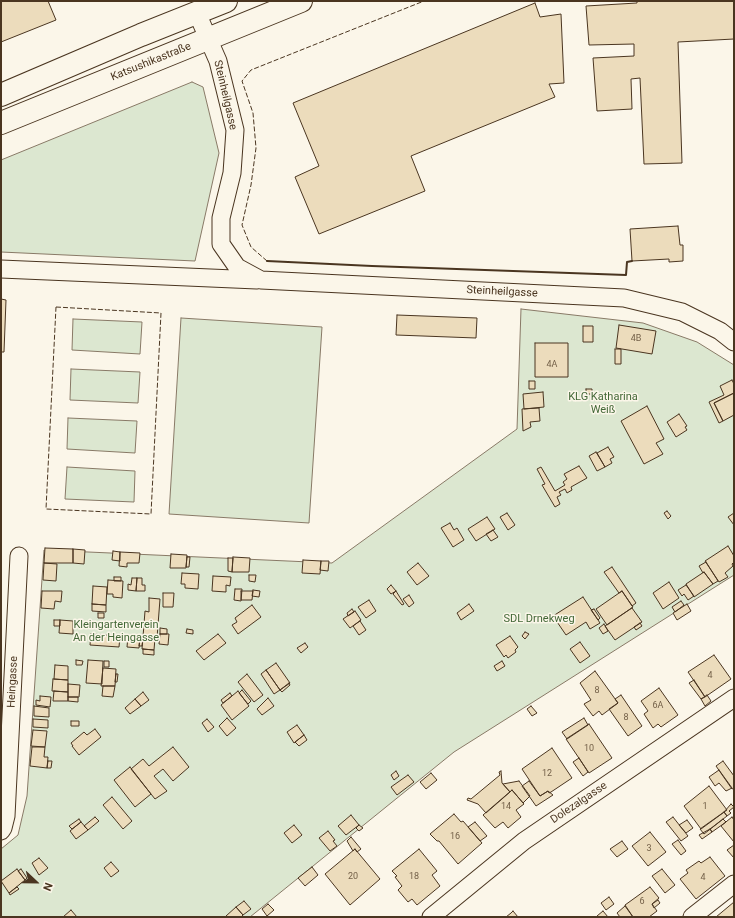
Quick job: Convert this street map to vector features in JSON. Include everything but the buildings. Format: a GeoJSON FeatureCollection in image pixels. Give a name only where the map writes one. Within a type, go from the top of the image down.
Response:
{"type":"FeatureCollection","features":[{"type":"Feature","properties":{"kind":"main road"},"geometry":{"type":"LineString","coordinates":[[1,95],[226,1]]}},
{"type":"Feature","properties":{"kind":"main road","name":"Katsushikastraße"},"geometry":{"type":"LineString","coordinates":[[1,123],[301,1]]}},
{"type":"Feature","properties":{"kind":"street","name":"Steinheilgasse"},"geometry":{"type":"LineString","coordinates":[[197,13],[218,60],[235,130],[232,173],[221,218],[221,244],[237,266],[261,280]]}},
{"type":"Feature","properties":{"kind":"street","name":"Steinheilgasse"},"geometry":{"type":"LineString","coordinates":[[1,269],[624,298],[682,312],[720,331],[734,342]]}},
{"type":"Feature","properties":{"kind":"street","name":"Heingasse"},"geometry":{"type":"LineString","coordinates":[[1,831],[6,816],[19,556]]}},
{"type":"Feature","properties":{"kind":"street","name":"Dolezalgasse"},"geometry":{"type":"LineString","coordinates":[[431,917],[524,841],[734,698]]}},
{"type":"Feature","properties":{"kind":"street"},"geometry":{"type":"LineString","coordinates":[[692,917],[734,884]]}},
{"type":"Feature","properties":{"kind":"green space"},"geometry":{"type":"Polygon","coordinates":[[[192,82],[203,87],[219,153],[195,261],[1,252],[1,160],[192,82]]]}},
{"type":"Feature","properties":{"kind":"green space"},"geometry":{"type":"Polygon","coordinates":[[[521,309],[643,323],[697,342],[734,365],[734,575],[454,752],[250,917],[1,917],[1,849],[18,835],[27,796],[44,550],[332,563],[517,429],[521,309]]]}},
{"type":"Feature","properties":{"kind":"green space"},"geometry":{"type":"Polygon","coordinates":[[[181,318],[322,327],[309,523],[169,514],[181,318]]]}},
{"type":"Feature","properties":{"kind":"green space"},"geometry":{"type":"Polygon","coordinates":[[[73,319],[142,322],[140,354],[72,350],[73,319]]]}},
{"type":"Feature","properties":{"kind":"green space"},"geometry":{"type":"Polygon","coordinates":[[[71,369],[140,372],[138,403],[70,400],[71,369]]]}},
{"type":"Feature","properties":{"kind":"green space"},"geometry":{"type":"Polygon","coordinates":[[[68,418],[137,421],[135,453],[67,449],[68,418]]]}},
{"type":"Feature","properties":{"kind":"green space"},"geometry":{"type":"Polygon","coordinates":[[[67,467],[135,471],[134,502],[65,499],[67,467]]]}},
{"type":"Feature","properties":{"kind":"fence"},"geometry":{"type":"LineString","coordinates":[[267,261],[251,247],[242,225],[251,185],[256,148],[253,113],[242,81],[251,70],[424,1]]}},
{"type":"Feature","properties":{"kind":"fence"},"geometry":{"type":"LineString","coordinates":[[56,307],[161,313],[151,514],[46,509],[56,307]]}},
{"type":"Feature","properties":{"kind":"wall"},"geometry":{"type":"LineString","coordinates":[[267,261],[626,275],[627,262],[632,261]]}},
{"type":"Feature","properties":{"kind":"park label","name":"KLG Katharina Weiß"},"geometry":{"type":"Point","coordinates":[603,403]}},
{"type":"Feature","properties":{"kind":"park label","name":"SDL Drnekweg"},"geometry":{"type":"Point","coordinates":[539,619]}},
{"type":"Feature","properties":{"kind":"park label","name":"Kleingartenverein An der Heingasse"},"geometry":{"type":"Point","coordinates":[116,631]}}]}
